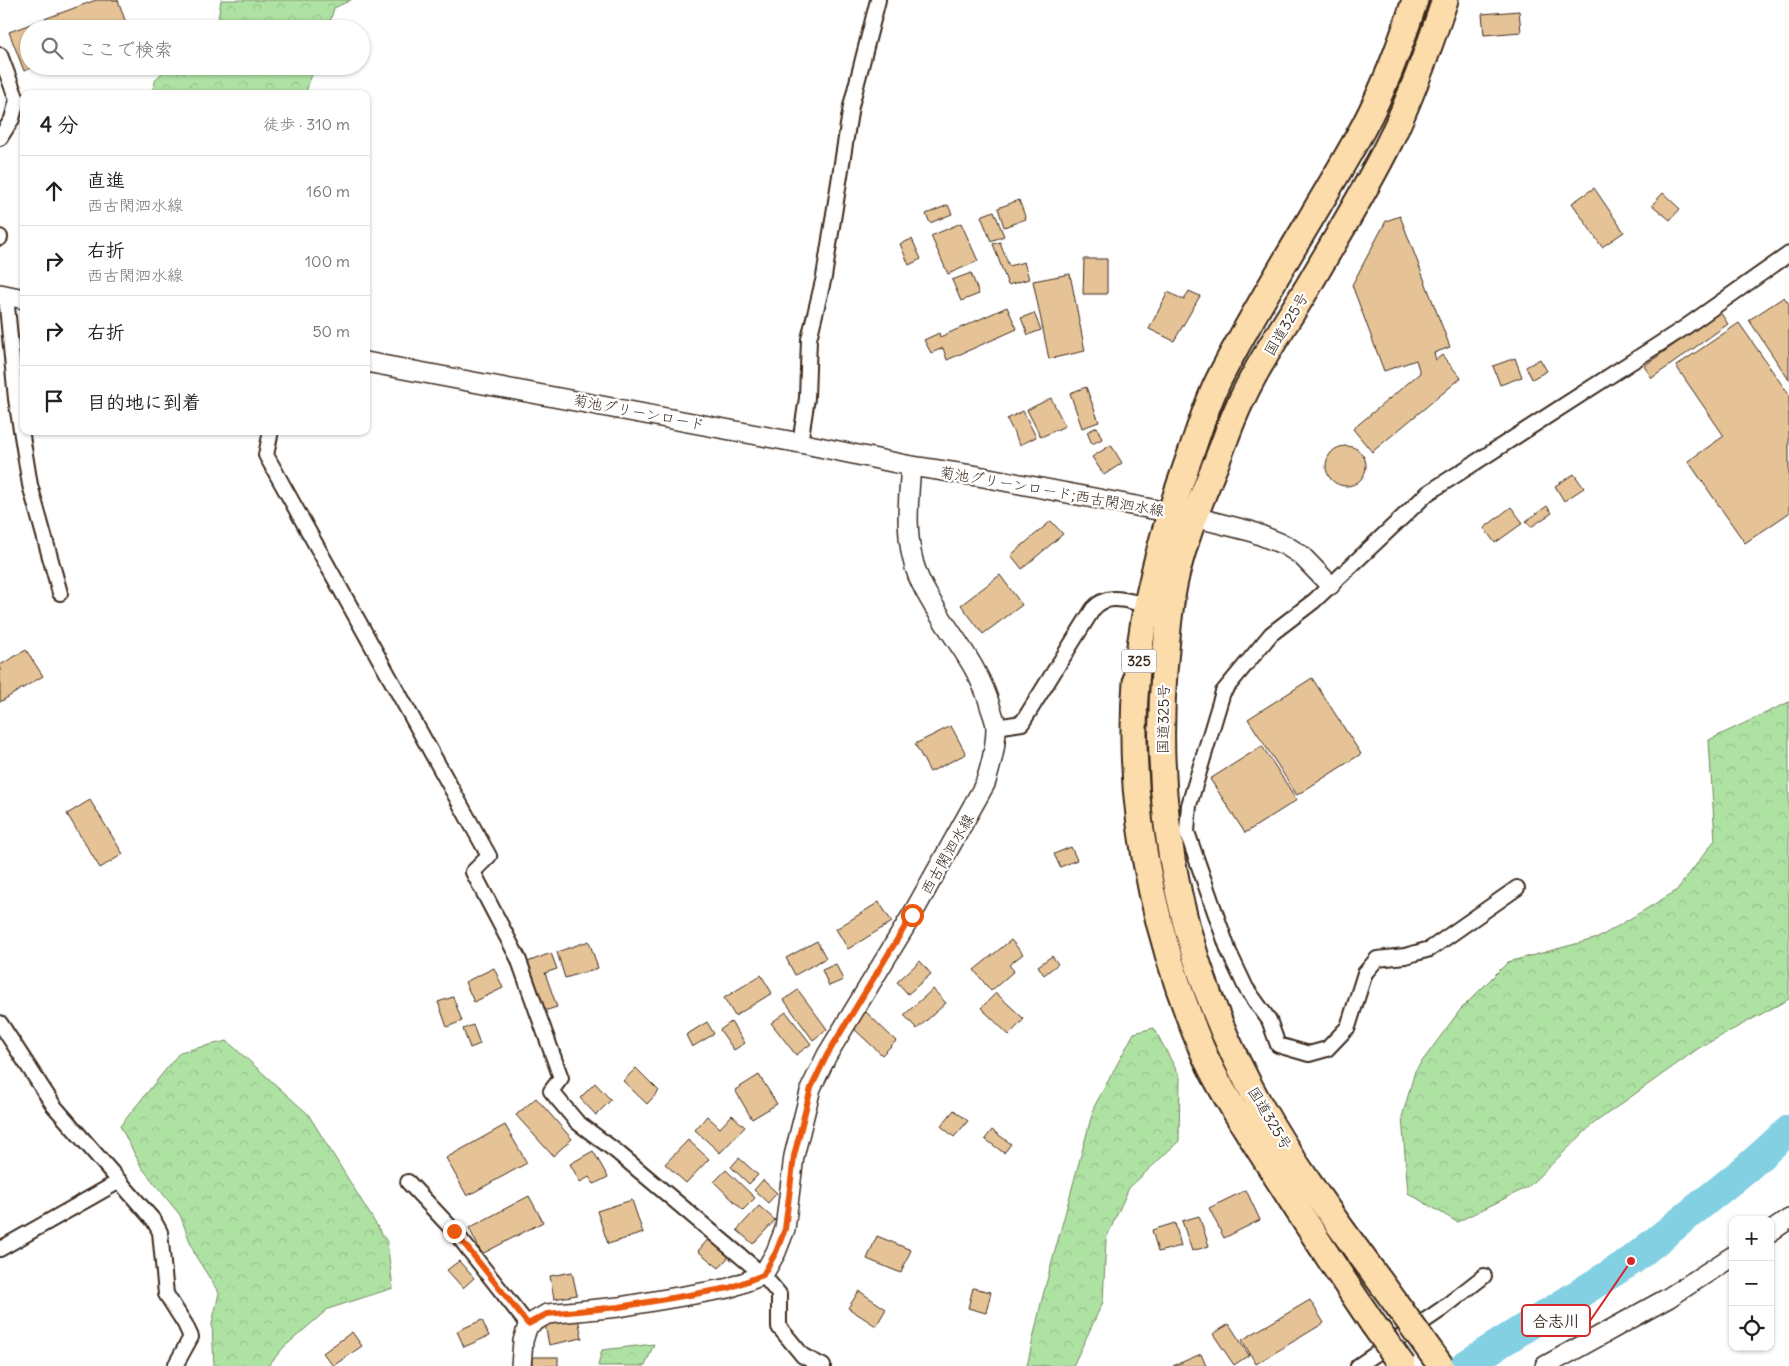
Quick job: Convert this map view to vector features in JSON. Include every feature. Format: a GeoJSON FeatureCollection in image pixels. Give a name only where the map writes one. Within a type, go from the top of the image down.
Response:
{"type":"FeatureCollection","features":[{"type":"Feature","properties":{"kind":"highway","name":"国道325号"},"geometry":{"type":"LineString","coordinates":[[1403,1366],[1318,1243],[1219,1085],[1201,1048],[1175,976],[1140,833],[1134,730],[1135,699],[1147,605],[1169,513],[1217,383],[1279,269],[1365,125],[1399,50],[1415,0]]}},
{"type":"Feature","properties":{"kind":"highway","name":"国道325号"},"geometry":{"type":"LineString","coordinates":[[1440,1366],[1323,1203],[1262,1109],[1230,1046],[1200,976],[1178,898],[1168,843],[1163,791],[1162,701],[1167,639],[1176,573],[1194,517],[1243,396],[1308,287],[1389,142],[1425,60],[1444,0]]}},
{"type":"Feature","properties":{"kind":"main road","name":"菊池グリーンロード"},"geometry":{"type":"LineString","coordinates":[[370,363],[800,443],[911,466]]}},
{"type":"Feature","properties":{"kind":"main road","name":"菊池グリーンロード;西古閑泗水線"},"geometry":{"type":"LineString","coordinates":[[911,466],[978,476],[1194,517],[1250,531],[1285,545],[1301,556],[1330,585]]}},
{"type":"Feature","properties":{"kind":"main road","name":"西古閑泗水線"},"geometry":{"type":"LineString","coordinates":[[763,1275],[776,1252],[785,1229],[794,1156],[811,1088],[827,1055],[912,915],[970,814],[985,784],[992,764],[996,727],[987,691],[919,576],[911,550],[907,514],[911,466]]}},
{"type":"Feature","properties":{"kind":"main road"},"geometry":{"type":"LineString","coordinates":[[1774,1229],[1789,1219]]}},
{"type":"Feature","properties":{"kind":"main road"},"geometry":{"type":"LineString","coordinates":[[1546,1366],[1668,1298],[1729,1259]]}},
{"type":"Feature","properties":{"kind":"main road"},"geometry":{"type":"LineString","coordinates":[[521,1366],[522,1341],[528,1324],[547,1314],[619,1307],[729,1288],[763,1275]]}},
{"type":"Feature","properties":{"kind":"street"},"geometry":{"type":"LineString","coordinates":[[800,443],[807,398],[810,339],[824,277],[851,106],[878,0]]}},
{"type":"Feature","properties":{"kind":"street"},"geometry":{"type":"LineString","coordinates":[[0,55],[17,100],[12,119],[0,138]]}},
{"type":"Feature","properties":{"kind":"street"},"geometry":{"type":"LineString","coordinates":[[1517,888],[1430,949],[1405,956],[1377,959],[1365,973],[1348,1027],[1327,1049],[1309,1054],[1278,1045],[1269,1020],[1246,988],[1230,952],[1187,832],[1189,805],[1223,692],[1271,634],[1330,585],[1428,493],[1684,328],[1789,254]]}},
{"type":"Feature","properties":{"kind":"street"},"geometry":{"type":"LineString","coordinates":[[10,296],[16,399],[20,424]]}},
{"type":"Feature","properties":{"kind":"street"},"geometry":{"type":"LineString","coordinates":[[22,435],[30,485],[60,593]]}},
{"type":"Feature","properties":{"kind":"street"},"geometry":{"type":"LineString","coordinates":[[270,435],[266,455],[488,856],[473,872],[518,958],[561,1078],[551,1090],[577,1122],[617,1152],[763,1275],[778,1294],[779,1327],[803,1356],[823,1366]]}},
{"type":"Feature","properties":{"kind":"street"},"geometry":{"type":"LineString","coordinates":[[996,727],[1022,723],[1100,600],[1110,598],[1147,605]]}},
{"type":"Feature","properties":{"kind":"street"},"geometry":{"type":"LineString","coordinates":[[0,1023],[54,1106],[118,1182],[147,1211],[160,1232],[166,1294],[191,1337],[175,1366]]}},
{"type":"Feature","properties":{"kind":"street"},"geometry":{"type":"LineString","coordinates":[[0,1249],[118,1182]]}},
{"type":"Feature","properties":{"kind":"street"},"geometry":{"type":"LineString","coordinates":[[408,1182],[454,1231],[528,1324]]}},
{"type":"Feature","properties":{"kind":"street"},"geometry":{"type":"LineString","coordinates":[[1358,1366],[1442,1309],[1484,1276]]}},
{"type":"Feature","properties":{"kind":"green space"},"geometry":{"type":"Polygon","coordinates":[[[221,0],[351,0],[334,8],[331,20],[218,20],[221,0]]]}},
{"type":"Feature","properties":{"kind":"green space"},"geometry":{"type":"Polygon","coordinates":[[[160,75],[312,75],[306,90],[152,90],[156,79],[160,75]]]}},
{"type":"Feature","properties":{"kind":"green space"},"geometry":{"type":"Polygon","coordinates":[[[1789,702],[1789,999],[1699,1048],[1593,1124],[1528,1187],[1457,1222],[1408,1193],[1402,1117],[1415,1071],[1460,1010],[1508,962],[1598,938],[1676,891],[1715,840],[1709,740],[1789,702]]]}},
{"type":"Feature","properties":{"kind":"green space"},"geometry":{"type":"Polygon","coordinates":[[[1154,1028],[1180,1077],[1179,1141],[1129,1188],[1106,1239],[1103,1302],[1073,1366],[1027,1366],[1042,1299],[1094,1107],[1134,1033],[1154,1028]]]}},
{"type":"Feature","properties":{"kind":"green space"},"geometry":{"type":"Polygon","coordinates":[[[227,1041],[308,1114],[387,1242],[393,1288],[328,1309],[284,1347],[268,1366],[214,1366],[212,1324],[219,1293],[195,1255],[180,1215],[142,1168],[120,1126],[180,1052],[227,1041]]]}},
{"type":"Feature","properties":{"kind":"green space"},"geometry":{"type":"Polygon","coordinates":[[[654,1344],[645,1366],[598,1366],[602,1350],[654,1344]]]}},
{"type":"Feature","properties":{"kind":"building"},"geometry":{"type":"Polygon","coordinates":[[[96,0],[118,0],[125,20],[42,20],[96,0]]]}},
{"type":"Feature","properties":{"kind":"building"},"geometry":{"type":"Polygon","coordinates":[[[1519,11],[1521,32],[1484,35],[1482,14],[1519,11]]]}},
{"type":"Feature","properties":{"kind":"building"},"geometry":{"type":"Polygon","coordinates":[[[20,28],[20,61],[9,32],[20,28]]]}},
{"type":"Feature","properties":{"kind":"building"},"geometry":{"type":"Polygon","coordinates":[[[1594,188],[1624,232],[1602,247],[1572,203],[1594,188]]]}},
{"type":"Feature","properties":{"kind":"building"},"geometry":{"type":"Polygon","coordinates":[[[1663,193],[1680,209],[1670,220],[1652,205],[1663,193]]]}},
{"type":"Feature","properties":{"kind":"building"},"geometry":{"type":"Polygon","coordinates":[[[1019,200],[1026,219],[1004,227],[998,208],[1019,200]]]}},
{"type":"Feature","properties":{"kind":"building"},"geometry":{"type":"Polygon","coordinates":[[[948,205],[952,214],[930,223],[926,214],[948,205]]]}},
{"type":"Feature","properties":{"kind":"building"},"geometry":{"type":"Polygon","coordinates":[[[994,211],[1004,236],[991,241],[981,216],[994,211]]]}},
{"type":"Feature","properties":{"kind":"building"},"geometry":{"type":"Polygon","coordinates":[[[1400,216],[1450,347],[1434,353],[1436,360],[1442,355],[1461,378],[1372,452],[1353,429],[1420,373],[1416,360],[1384,371],[1352,285],[1386,221],[1400,216]]]}},
{"type":"Feature","properties":{"kind":"building"},"geometry":{"type":"Polygon","coordinates":[[[961,223],[978,261],[948,274],[931,236],[961,223]]]}},
{"type":"Feature","properties":{"kind":"building"},"geometry":{"type":"Polygon","coordinates":[[[912,239],[921,259],[909,265],[900,244],[912,239]]]}},
{"type":"Feature","properties":{"kind":"building"},"geometry":{"type":"Polygon","coordinates":[[[1000,242],[1009,266],[1024,262],[1029,279],[1008,285],[993,244],[1000,242]]]}},
{"type":"Feature","properties":{"kind":"building"},"geometry":{"type":"Polygon","coordinates":[[[1084,259],[1107,259],[1107,294],[1083,294],[1084,259]]]}},
{"type":"Feature","properties":{"kind":"building"},"geometry":{"type":"Polygon","coordinates":[[[971,273],[979,294],[961,301],[952,280],[971,273]]]}},
{"type":"Feature","properties":{"kind":"building"},"geometry":{"type":"Polygon","coordinates":[[[1070,274],[1085,351],[1049,359],[1033,281],[1070,274]]]}},
{"type":"Feature","properties":{"kind":"building"},"geometry":{"type":"Polygon","coordinates":[[[1189,291],[1200,296],[1174,341],[1149,329],[1168,292],[1184,300],[1189,291]]]}},
{"type":"Feature","properties":{"kind":"building"},"geometry":{"type":"Polygon","coordinates":[[[1784,297],[1789,304],[1789,380],[1749,320],[1784,297]]]}},
{"type":"Feature","properties":{"kind":"building"},"geometry":{"type":"Polygon","coordinates":[[[1007,307],[1017,329],[947,360],[943,348],[931,353],[924,340],[939,333],[940,337],[1007,307]]]}},
{"type":"Feature","properties":{"kind":"building"},"geometry":{"type":"Polygon","coordinates":[[[1720,312],[1728,324],[1652,378],[1644,366],[1720,312]]]}},
{"type":"Feature","properties":{"kind":"building"},"geometry":{"type":"Polygon","coordinates":[[[1034,313],[1041,330],[1028,335],[1021,318],[1034,313]]]}},
{"type":"Feature","properties":{"kind":"building"},"geometry":{"type":"Polygon","coordinates":[[[1739,323],[1789,395],[1789,513],[1745,543],[1688,461],[1724,436],[1676,366],[1739,323]]]}},
{"type":"Feature","properties":{"kind":"building"},"geometry":{"type":"Polygon","coordinates":[[[1515,358],[1522,377],[1500,385],[1493,366],[1515,358]]]}},
{"type":"Feature","properties":{"kind":"building"},"geometry":{"type":"Polygon","coordinates":[[[1540,359],[1547,371],[1532,379],[1526,367],[1540,359]]]}},
{"type":"Feature","properties":{"kind":"building"},"geometry":{"type":"Polygon","coordinates":[[[1086,387],[1099,422],[1082,428],[1070,393],[1086,387]]]}},
{"type":"Feature","properties":{"kind":"building"},"geometry":{"type":"Polygon","coordinates":[[[1051,398],[1065,426],[1041,437],[1027,410],[1051,398]]]}},
{"type":"Feature","properties":{"kind":"building"},"geometry":{"type":"Polygon","coordinates":[[[1023,411],[1036,437],[1020,445],[1007,419],[1023,411]]]}},
{"type":"Feature","properties":{"kind":"building"},"geometry":{"type":"Polygon","coordinates":[[[1097,427],[1102,439],[1092,444],[1087,432],[1097,427]]]}},
{"type":"Feature","properties":{"kind":"building"},"geometry":{"type":"Polygon","coordinates":[[[1111,445],[1122,463],[1104,475],[1092,457],[1111,445]]]}},
{"type":"Feature","properties":{"kind":"building"},"geometry":{"type":"Polygon","coordinates":[[[1346,446],[1360,452],[1366,466],[1360,480],[1346,486],[1332,480],[1326,466],[1332,452],[1346,446]]]}},
{"type":"Feature","properties":{"kind":"building"},"geometry":{"type":"Polygon","coordinates":[[[1574,474],[1584,488],[1564,501],[1555,486],[1574,474]]]}},
{"type":"Feature","properties":{"kind":"building"},"geometry":{"type":"Polygon","coordinates":[[[1547,506],[1552,513],[1531,527],[1526,521],[1547,506]]]}},
{"type":"Feature","properties":{"kind":"building"},"geometry":{"type":"Polygon","coordinates":[[[1511,507],[1523,523],[1495,543],[1484,528],[1511,507]]]}},
{"type":"Feature","properties":{"kind":"building"},"geometry":{"type":"Polygon","coordinates":[[[1051,521],[1063,534],[1022,569],[1011,555],[1051,521]]]}},
{"type":"Feature","properties":{"kind":"building"},"geometry":{"type":"Polygon","coordinates":[[[1000,575],[1022,605],[983,634],[961,605],[1000,575]]]}},
{"type":"Feature","properties":{"kind":"building"},"geometry":{"type":"Polygon","coordinates":[[[26,650],[43,676],[0,702],[0,665],[26,650]]]}},
{"type":"Feature","properties":{"kind":"building"},"geometry":{"type":"Polygon","coordinates":[[[1312,678],[1361,754],[1297,795],[1248,719],[1312,678]]]}},
{"type":"Feature","properties":{"kind":"building"},"geometry":{"type":"Polygon","coordinates":[[[951,726],[966,754],[930,772],[915,744],[951,726]]]}},
{"type":"Feature","properties":{"kind":"building"},"geometry":{"type":"Polygon","coordinates":[[[1262,746],[1297,800],[1245,833],[1210,779],[1262,746]]]}},
{"type":"Feature","properties":{"kind":"building"},"geometry":{"type":"Polygon","coordinates":[[[90,800],[123,854],[100,868],[67,814],[90,800]]]}},
{"type":"Feature","properties":{"kind":"building"},"geometry":{"type":"Polygon","coordinates":[[[1071,847],[1077,860],[1060,867],[1054,854],[1071,847]]]}},
{"type":"Feature","properties":{"kind":"building"},"geometry":{"type":"Polygon","coordinates":[[[879,902],[892,922],[848,949],[836,929],[879,902]]]}},
{"type":"Feature","properties":{"kind":"building"},"geometry":{"type":"Polygon","coordinates":[[[1011,940],[1023,954],[1009,965],[1014,971],[991,991],[974,970],[1011,940]]]}},
{"type":"Feature","properties":{"kind":"building"},"geometry":{"type":"Polygon","coordinates":[[[589,941],[598,968],[565,978],[557,952],[589,941]]]}},
{"type":"Feature","properties":{"kind":"building"},"geometry":{"type":"Polygon","coordinates":[[[817,941],[826,958],[795,975],[786,958],[817,941]]]}},
{"type":"Feature","properties":{"kind":"building"},"geometry":{"type":"Polygon","coordinates":[[[551,953],[557,969],[545,973],[557,1007],[544,1011],[525,963],[551,953]]]}},
{"type":"Feature","properties":{"kind":"building"},"geometry":{"type":"Polygon","coordinates":[[[1052,956],[1058,964],[1044,975],[1038,966],[1052,956]]]}},
{"type":"Feature","properties":{"kind":"building"},"geometry":{"type":"Polygon","coordinates":[[[920,961],[931,974],[908,994],[897,982],[920,961]]]}},
{"type":"Feature","properties":{"kind":"building"},"geometry":{"type":"Polygon","coordinates":[[[836,964],[843,980],[829,986],[822,970],[836,964]]]}},
{"type":"Feature","properties":{"kind":"building"},"geometry":{"type":"Polygon","coordinates":[[[494,968],[503,988],[474,1002],[465,982],[494,968]]]}},
{"type":"Feature","properties":{"kind":"building"},"geometry":{"type":"Polygon","coordinates":[[[761,975],[772,993],[735,1016],[724,998],[761,975]]]}},
{"type":"Feature","properties":{"kind":"building"},"geometry":{"type":"Polygon","coordinates":[[[933,989],[946,1003],[917,1029],[904,1015],[933,989]]]}},
{"type":"Feature","properties":{"kind":"building"},"geometry":{"type":"Polygon","coordinates":[[[798,990],[827,1029],[813,1040],[784,1000],[798,990]]]}},
{"type":"Feature","properties":{"kind":"building"},"geometry":{"type":"Polygon","coordinates":[[[996,993],[1024,1019],[1009,1035],[981,1008],[996,993]]]}},
{"type":"Feature","properties":{"kind":"building"},"geometry":{"type":"Polygon","coordinates":[[[453,997],[462,1021],[447,1027],[438,1002],[453,997]]]}},
{"type":"Feature","properties":{"kind":"building"},"geometry":{"type":"Polygon","coordinates":[[[786,1012],[811,1044],[796,1055],[771,1023],[786,1012]]]}},
{"type":"Feature","properties":{"kind":"building"},"geometry":{"type":"Polygon","coordinates":[[[866,1012],[896,1041],[882,1055],[852,1027],[866,1012]]]}},
{"type":"Feature","properties":{"kind":"building"},"geometry":{"type":"Polygon","coordinates":[[[707,1022],[714,1034],[692,1047],[686,1035],[707,1022]]]}},
{"type":"Feature","properties":{"kind":"building"},"geometry":{"type":"Polygon","coordinates":[[[731,1022],[745,1043],[734,1050],[720,1030],[731,1022]]]}},
{"type":"Feature","properties":{"kind":"building"},"geometry":{"type":"Polygon","coordinates":[[[473,1025],[480,1044],[470,1048],[463,1029],[473,1025]]]}},
{"type":"Feature","properties":{"kind":"building"},"geometry":{"type":"Polygon","coordinates":[[[636,1068],[659,1091],[647,1104],[623,1081],[636,1068]]]}},
{"type":"Feature","properties":{"kind":"building"},"geometry":{"type":"Polygon","coordinates":[[[759,1075],[777,1104],[752,1119],[735,1090],[759,1075]]]}},
{"type":"Feature","properties":{"kind":"building"},"geometry":{"type":"Polygon","coordinates":[[[595,1083],[611,1100],[596,1115],[580,1098],[595,1083]]]}},
{"type":"Feature","properties":{"kind":"building"},"geometry":{"type":"Polygon","coordinates":[[[536,1098],[572,1139],[553,1156],[516,1115],[536,1098]]]}},
{"type":"Feature","properties":{"kind":"building"},"geometry":{"type":"Polygon","coordinates":[[[954,1110],[968,1121],[954,1137],[941,1126],[954,1110]]]}},
{"type":"Feature","properties":{"kind":"building"},"geometry":{"type":"Polygon","coordinates":[[[732,1115],[745,1127],[720,1153],[695,1130],[707,1116],[720,1128],[732,1115]]]}},
{"type":"Feature","properties":{"kind":"building"},"geometry":{"type":"Polygon","coordinates":[[[505,1125],[527,1163],[467,1196],[446,1158],[505,1125]]]}},
{"type":"Feature","properties":{"kind":"building"},"geometry":{"type":"Polygon","coordinates":[[[992,1130],[1011,1144],[1004,1153],[985,1139],[992,1130]]]}},
{"type":"Feature","properties":{"kind":"building"},"geometry":{"type":"Polygon","coordinates":[[[688,1140],[709,1159],[686,1183],[665,1164],[688,1140]]]}},
{"type":"Feature","properties":{"kind":"building"},"geometry":{"type":"Polygon","coordinates":[[[593,1151],[608,1177],[594,1184],[589,1177],[580,1182],[570,1164],[593,1151]]]}},
{"type":"Feature","properties":{"kind":"building"},"geometry":{"type":"Polygon","coordinates":[[[739,1158],[758,1175],[749,1184],[731,1167],[739,1158]]]}},
{"type":"Feature","properties":{"kind":"building"},"geometry":{"type":"Polygon","coordinates":[[[726,1170],[755,1198],[743,1210],[714,1182],[726,1170]]]}},
{"type":"Feature","properties":{"kind":"building"},"geometry":{"type":"Polygon","coordinates":[[[763,1180],[777,1193],[768,1203],[754,1190],[763,1180]]]}},
{"type":"Feature","properties":{"kind":"building"},"geometry":{"type":"Polygon","coordinates":[[[1246,1190],[1260,1220],[1224,1238],[1209,1208],[1246,1190]]]}},
{"type":"Feature","properties":{"kind":"building"},"geometry":{"type":"Polygon","coordinates":[[[529,1196],[543,1222],[482,1254],[469,1228],[529,1196]]]}},
{"type":"Feature","properties":{"kind":"building"},"geometry":{"type":"Polygon","coordinates":[[[632,1200],[643,1233],[608,1244],[597,1211],[632,1200]]]}},
{"type":"Feature","properties":{"kind":"building"},"geometry":{"type":"Polygon","coordinates":[[[759,1206],[775,1220],[753,1244],[737,1230],[759,1206]]]}},
{"type":"Feature","properties":{"kind":"building"},"geometry":{"type":"Polygon","coordinates":[[[1199,1216],[1209,1246],[1192,1251],[1182,1221],[1199,1216]]]}},
{"type":"Feature","properties":{"kind":"building"},"geometry":{"type":"Polygon","coordinates":[[[1175,1223],[1181,1246],[1158,1252],[1152,1230],[1175,1223]]]}},
{"type":"Feature","properties":{"kind":"building"},"geometry":{"type":"Polygon","coordinates":[[[877,1236],[911,1250],[901,1273],[867,1259],[877,1236]]]}},
{"type":"Feature","properties":{"kind":"building"},"geometry":{"type":"Polygon","coordinates":[[[710,1237],[731,1254],[719,1268],[698,1251],[710,1237]]]}},
{"type":"Feature","properties":{"kind":"building"},"geometry":{"type":"Polygon","coordinates":[[[459,1261],[474,1278],[463,1288],[447,1270],[459,1261]]]}},
{"type":"Feature","properties":{"kind":"building"},"geometry":{"type":"Polygon","coordinates":[[[572,1272],[577,1295],[554,1299],[550,1276],[572,1272]]]}},
{"type":"Feature","properties":{"kind":"building"},"geometry":{"type":"Polygon","coordinates":[[[973,1288],[991,1292],[986,1313],[968,1308],[973,1288]]]}},
{"type":"Feature","properties":{"kind":"building"},"geometry":{"type":"Polygon","coordinates":[[[859,1291],[886,1309],[876,1326],[848,1308],[859,1291]]]}},
{"type":"Feature","properties":{"kind":"building"},"geometry":{"type":"Polygon","coordinates":[[[1310,1300],[1324,1323],[1256,1364],[1242,1340],[1310,1300]]]}},
{"type":"Feature","properties":{"kind":"building"},"geometry":{"type":"Polygon","coordinates":[[[578,1318],[582,1338],[549,1345],[545,1324],[578,1318]]]}},
{"type":"Feature","properties":{"kind":"building"},"geometry":{"type":"Polygon","coordinates":[[[482,1320],[489,1336],[464,1347],[457,1331],[482,1320]]]}},
{"type":"Feature","properties":{"kind":"building"},"geometry":{"type":"Polygon","coordinates":[[[1229,1324],[1249,1355],[1234,1365],[1213,1334],[1229,1324]]]}},
{"type":"Feature","properties":{"kind":"building"},"geometry":{"type":"Polygon","coordinates":[[[352,1332],[362,1346],[333,1366],[323,1353],[352,1332]]]}},
{"type":"Feature","properties":{"kind":"building"},"geometry":{"type":"Polygon","coordinates":[[[1201,1354],[1206,1366],[1173,1366],[1201,1354]]]}},
{"type":"Feature","properties":{"kind":"building"},"geometry":{"type":"Polygon","coordinates":[[[532,1357],[558,1357],[558,1366],[532,1366],[532,1357]]]}},
{"type":"Feature","properties":{"kind":"waterway"},"geometry":{"type":"LineString","coordinates":[[1464,1366],[1631,1261],[1747,1168],[1789,1130]]}},
{"type":"Feature","properties":{"kind":"place","name":"合志川"},"geometry":{"type":"Point","coordinates":[1631,1261]}},
{"type":"Feature","properties":{"kind":"route"},"geometry":{"type":"LineString","coordinates":[[454,1231],[528,1324],[547,1314],[619,1307],[729,1288],[763,1275],[776,1252],[785,1229],[794,1156],[811,1088],[827,1055],[912,915]]}}]}
